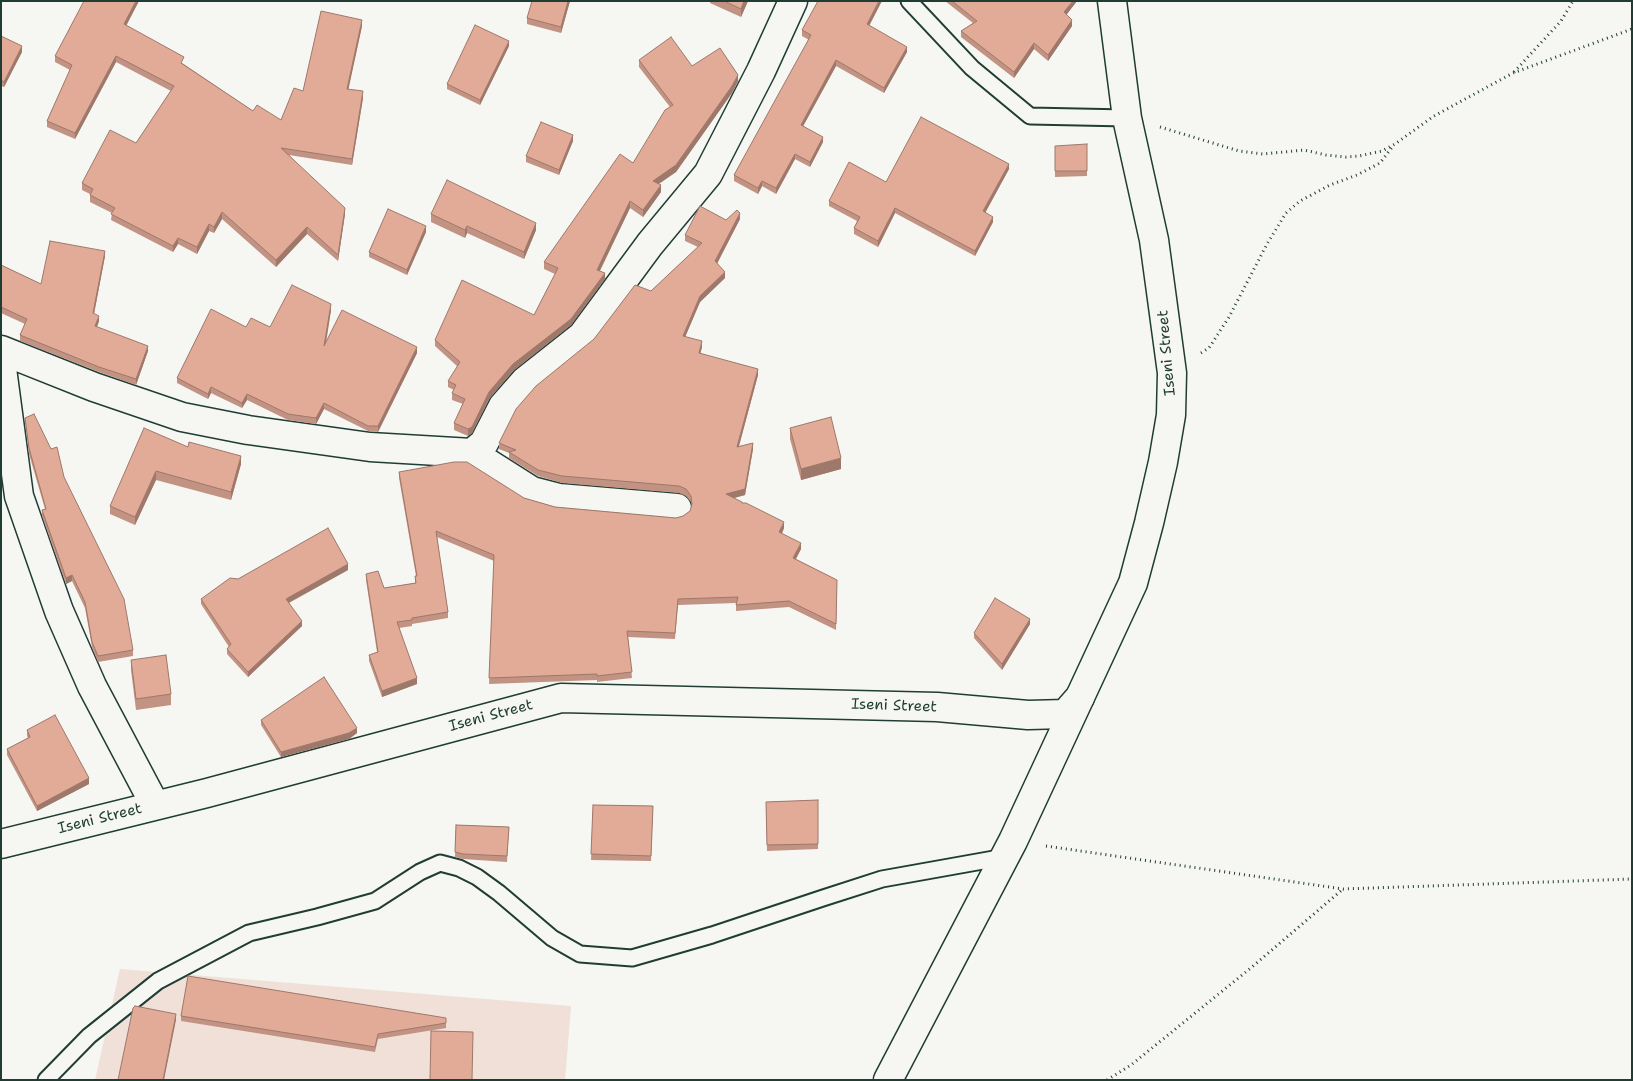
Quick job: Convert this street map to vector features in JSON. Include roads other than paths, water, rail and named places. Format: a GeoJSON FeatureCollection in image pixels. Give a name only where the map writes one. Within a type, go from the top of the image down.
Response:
{"type":"FeatureCollection","features":[{"type":"Feature","properties":{"kind":"street"},"geometry":{"type":"LineString","coordinates":[[472,453],[484,443],[503,406],[525,381],[582,336],[650,244],[708,174],[761,71],[793,1]]}},
{"type":"Feature","properties":{"kind":"street","name":"Iseni Street"},"geometry":{"type":"LineString","coordinates":[[1,844],[561,698],[937,707],[1028,715],[1065,714],[1080,697],[1133,583],[1163,462],[1171,415],[1172,373],[1154,240],[1127,118],[1112,1]]}},
{"type":"Feature","properties":{"kind":"street"},"geometry":{"type":"LineString","coordinates":[[1,350],[94,387],[182,417],[248,430],[370,447],[472,453],[532,491],[559,498],[677,508]]}},
{"type":"Feature","properties":{"kind":"street"},"geometry":{"type":"LineString","coordinates":[[1,361],[19,496],[59,611],[92,686],[155,805]]}},
{"type":"Feature","properties":{"kind":"street"},"geometry":{"type":"LineString","coordinates":[[888,1080],[1009,849],[1080,697]]}},
{"type":"Feature","properties":{"kind":"lane"},"geometry":{"type":"LineString","coordinates":[[909,1],[972,68],[1030,116],[1127,118]]}},
{"type":"Feature","properties":{"kind":"lane"},"geometry":{"type":"LineString","coordinates":[[46,1080],[89,1036],[158,981],[249,933],[374,901],[420,872],[440,863],[459,868],[477,877],[552,938],[580,954],[632,958],[712,935],[882,879],[1009,849]]}}]}
